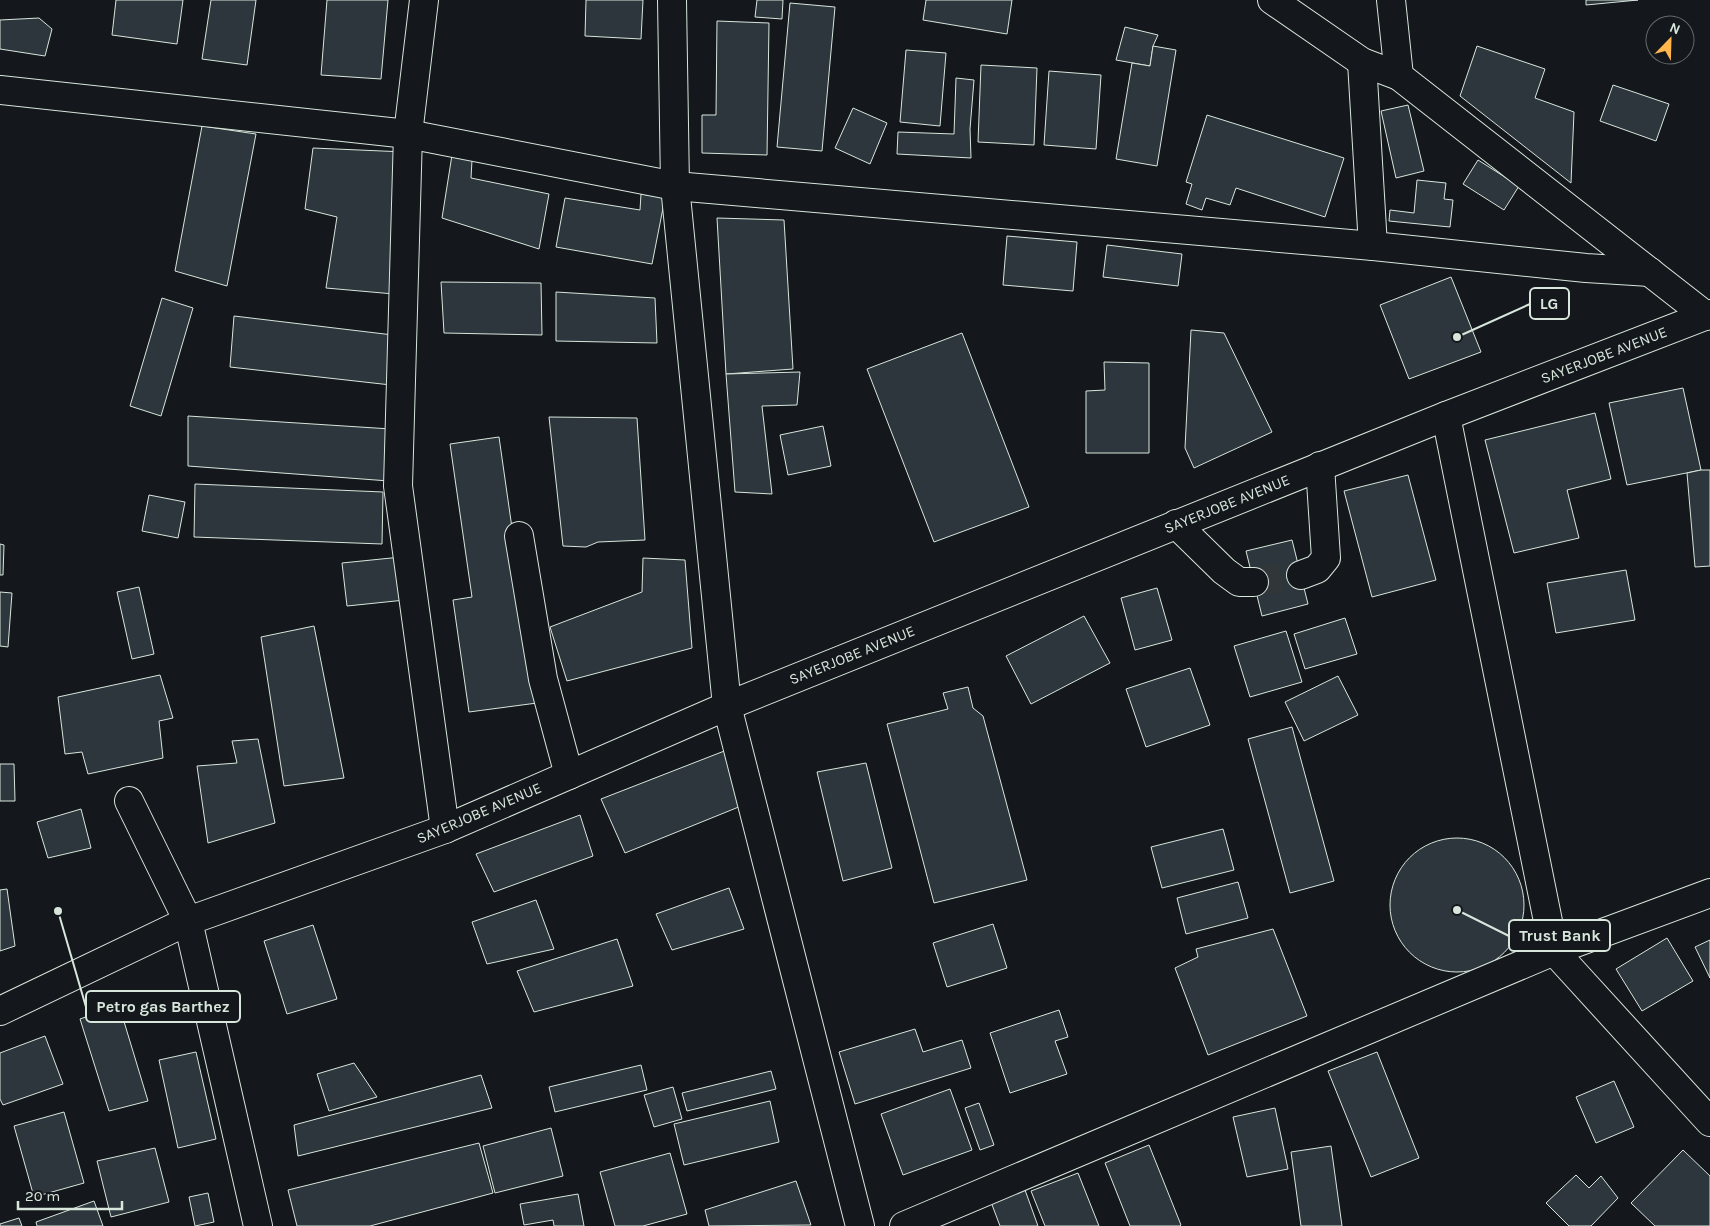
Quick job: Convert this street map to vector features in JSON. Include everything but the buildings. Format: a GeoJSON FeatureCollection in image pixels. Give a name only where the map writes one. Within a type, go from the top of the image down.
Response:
{"type":"FeatureCollection","features":[{"type":"Feature","properties":{"kind":"street"},"geometry":{"type":"LineString","coordinates":[[424,0],[408,134],[398,486],[445,828]]}},
{"type":"Feature","properties":{"kind":"street"},"geometry":{"type":"LineString","coordinates":[[672,0],[675,186],[727,706],[860,1226]]}},
{"type":"Feature","properties":{"kind":"street"},"geometry":{"type":"LineString","coordinates":[[1272,0],[1362,62],[1398,76],[1708,315]]}},
{"type":"Feature","properties":{"kind":"street"},"geometry":{"type":"LineString","coordinates":[[1391,0],[1398,76]]}},
{"type":"Feature","properties":{"kind":"street"},"geometry":{"type":"LineString","coordinates":[[1362,62],[1374,246]]}},
{"type":"Feature","properties":{"kind":"street"},"geometry":{"type":"LineString","coordinates":[[0,90],[408,134],[675,186],[1374,246],[1586,268],[1650,272]]}},
{"type":"Feature","properties":{"kind":"street","name":"SAYERJOBE AVENUE"},"geometry":{"type":"LineString","coordinates":[[0,1011],[188,921],[445,828],[727,706],[1320,466],[1708,315]]}},
{"type":"Feature","properties":{"kind":"street"},"geometry":{"type":"LineString","coordinates":[[1446,416],[1554,950],[1710,1122]]}},
{"type":"Feature","properties":{"kind":"street"},"geometry":{"type":"LineString","coordinates":[[1301,575],[1317,569],[1326,558],[1320,466]]}},
{"type":"Feature","properties":{"kind":"street"},"geometry":{"type":"LineString","coordinates":[[1176,524],[1224,571],[1239,582],[1254,582]]}},
{"type":"Feature","properties":{"kind":"street"},"geometry":{"type":"LineString","coordinates":[[519,536],[543,679],[569,774]]}},
{"type":"Feature","properties":{"kind":"street"},"geometry":{"type":"LineString","coordinates":[[129,801],[188,921],[258,1226]]}},
{"type":"Feature","properties":{"kind":"street"},"geometry":{"type":"LineString","coordinates":[[904,1226],[1554,950],[1710,893]]}},
{"type":"Feature","properties":{"kind":"tunnel"},"geometry":{"type":"LineString","coordinates":[[1254,582],[1301,575]]}},
{"type":"Feature","properties":{"kind":"place","name":"LG"},"geometry":{"type":"Point","coordinates":[1457,337]}},
{"type":"Feature","properties":{"kind":"place","name":"Trust Bank"},"geometry":{"type":"Point","coordinates":[1457,910]}},
{"type":"Feature","properties":{"kind":"place","name":"Petro gas Barthez"},"geometry":{"type":"Point","coordinates":[58,911]}}]}
